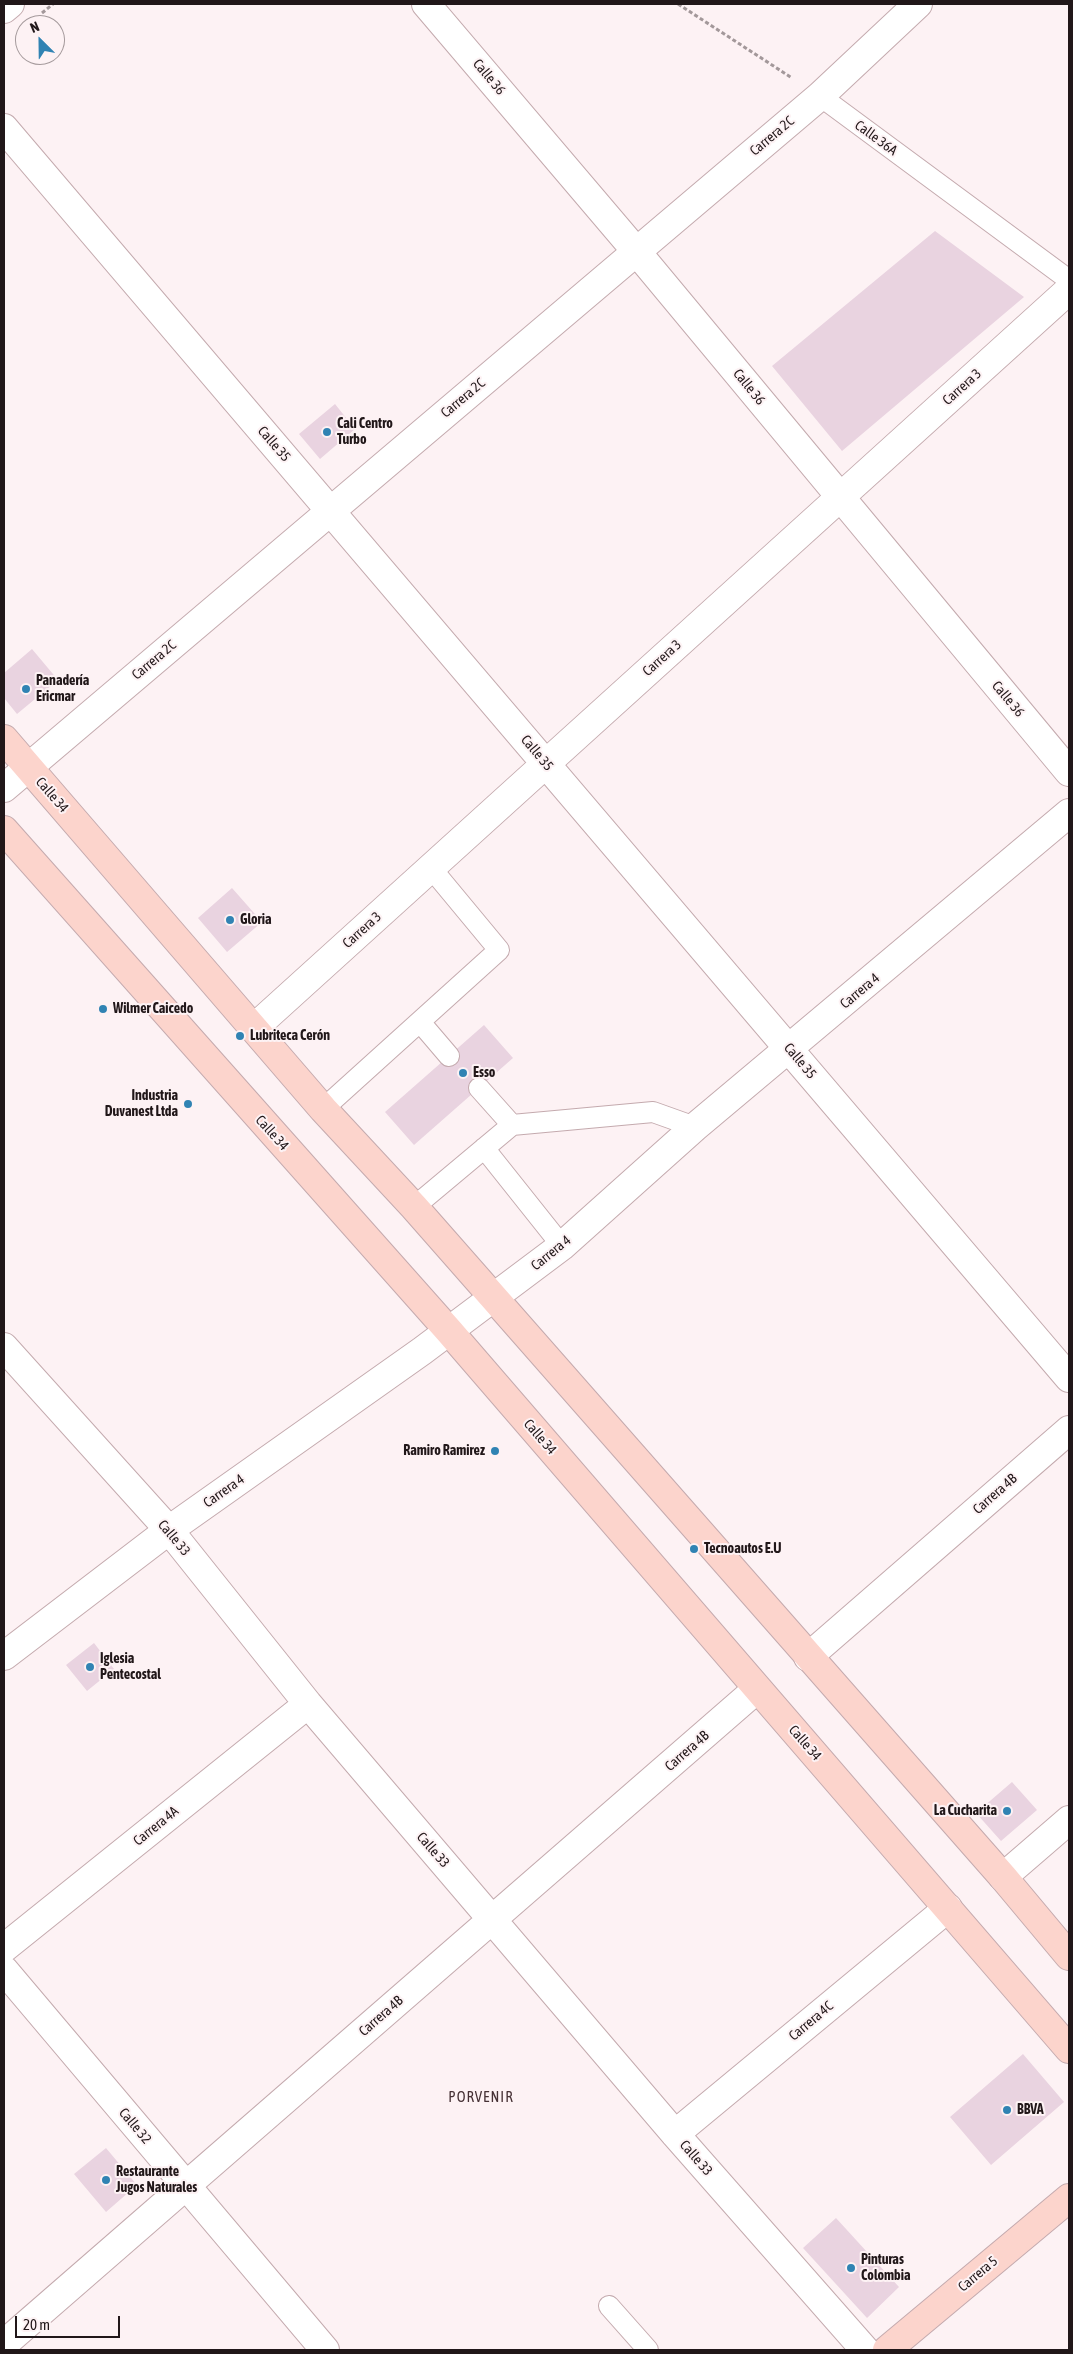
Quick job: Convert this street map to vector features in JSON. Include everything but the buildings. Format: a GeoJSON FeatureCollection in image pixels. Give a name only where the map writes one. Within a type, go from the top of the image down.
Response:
{"type":"FeatureCollection","features":[{"type":"Feature","properties":{"kind":"main road","name":"Calle 34"},"geometry":{"type":"LineString","coordinates":[[4,739],[323,1109],[424,1198],[493,1299],[1003,1877],[1069,1956]]}},
{"type":"Feature","properties":{"kind":"main road","name":"Calle 34"},"geometry":{"type":"LineString","coordinates":[[4,830],[449,1331],[1069,2049]]}},
{"type":"Feature","properties":{"kind":"main road","name":"Carrera 5"},"geometry":{"type":"LineString","coordinates":[[887,2350],[1069,2198]]}},
{"type":"Feature","properties":{"kind":"street"},"geometry":{"type":"LineString","coordinates":[[4,9],[10,4]]}},
{"type":"Feature","properties":{"kind":"street","name":"Calle 36"},"geometry":{"type":"LineString","coordinates":[[426,4],[636,251],[1069,772]]}},
{"type":"Feature","properties":{"kind":"street","name":"Carrera 2C"},"geometry":{"type":"LineString","coordinates":[[4,788],[820,96],[918,4]]}},
{"type":"Feature","properties":{"kind":"street","name":"Calle 35"},"geometry":{"type":"LineString","coordinates":[[4,128],[1069,1378]]}},
{"type":"Feature","properties":{"kind":"street","name":"Carrera 3"},"geometry":{"type":"LineString","coordinates":[[254,1028],[1069,290]]}},
{"type":"Feature","properties":{"kind":"street","name":"Carrera 4"},"geometry":{"type":"LineString","coordinates":[[4,1656],[169,1530],[449,1331],[562,1246],[695,1127],[790,1050],[1069,813]]}},
{"type":"Feature","properties":{"kind":"street","name":"Calle 33"},"geometry":{"type":"LineString","coordinates":[[4,1347],[169,1530],[308,1704],[675,2134],[865,2350]]}},
{"type":"Feature","properties":{"kind":"street","name":"Carrera 4B"},"geometry":{"type":"LineString","coordinates":[[808,1657],[1069,1430]]}},
{"type":"Feature","properties":{"kind":"street","name":"Carrera 4B"},"geometry":{"type":"LineString","coordinates":[[4,2344],[758,1689]]}},
{"type":"Feature","properties":{"kind":"street","name":"Carrera 4A"},"geometry":{"type":"LineString","coordinates":[[4,1948],[308,1704]]}},
{"type":"Feature","properties":{"kind":"street"},"geometry":{"type":"LineString","coordinates":[[1003,1877],[1069,1820]]}},
{"type":"Feature","properties":{"kind":"street","name":"Carrera 4C"},"geometry":{"type":"LineString","coordinates":[[675,2134],[948,1908]]}},
{"type":"Feature","properties":{"kind":"street","name":"Calle 32"},"geometry":{"type":"LineString","coordinates":[[4,1970],[325,2350]]}},
{"type":"Feature","properties":{"kind":"lane","name":"Calle 36A"},"geometry":{"type":"LineString","coordinates":[[820,96],[1069,280]]}},
{"type":"Feature","properties":{"kind":"lane"},"geometry":{"type":"LineString","coordinates":[[323,1109],[500,950],[431,868]]}},
{"type":"Feature","properties":{"kind":"lane"},"geometry":{"type":"LineString","coordinates":[[420,1022],[449,1056]]}},
{"type":"Feature","properties":{"kind":"lane"},"geometry":{"type":"LineString","coordinates":[[479,1088],[512,1125]]}},
{"type":"Feature","properties":{"kind":"lane"},"geometry":{"type":"LineString","coordinates":[[424,1198],[512,1125],[653,1112],[695,1127]]}},
{"type":"Feature","properties":{"kind":"lane"},"geometry":{"type":"LineString","coordinates":[[484,1148],[562,1246]]}},
{"type":"Feature","properties":{"kind":"lane"},"geometry":{"type":"LineString","coordinates":[[608,2306],[648,2350]]}},
{"type":"Feature","properties":{"kind":"path"},"geometry":{"type":"LineString","coordinates":[[678,4],[820,96]]}},
{"type":"Feature","properties":{"kind":"place","name":"Cali Centro Turbo"},"geometry":{"type":"Point","coordinates":[327,432]}},
{"type":"Feature","properties":{"kind":"place","name":"Panadería Ericmar"},"geometry":{"type":"Point","coordinates":[26,689]}},
{"type":"Feature","properties":{"kind":"place","name":"Gloria"},"geometry":{"type":"Point","coordinates":[230,920]}},
{"type":"Feature","properties":{"kind":"place","name":"Wilmer Caicedo"},"geometry":{"type":"Point","coordinates":[103,1009]}},
{"type":"Feature","properties":{"kind":"place","name":"Lubriteca Cerón"},"geometry":{"type":"Point","coordinates":[240,1036]}},
{"type":"Feature","properties":{"kind":"place","name":"Esso"},"geometry":{"type":"Point","coordinates":[463,1073]}},
{"type":"Feature","properties":{"kind":"place","name":"Industria Duvanest Ltda"},"geometry":{"type":"Point","coordinates":[188,1104]}},
{"type":"Feature","properties":{"kind":"place","name":"Ramiro Ramirez"},"geometry":{"type":"Point","coordinates":[495,1451]}},
{"type":"Feature","properties":{"kind":"place","name":"Tecnoautos E.U"},"geometry":{"type":"Point","coordinates":[694,1549]}},
{"type":"Feature","properties":{"kind":"place","name":"Iglesia Pentecostal"},"geometry":{"type":"Point","coordinates":[90,1667]}},
{"type":"Feature","properties":{"kind":"place","name":"La Cucharita"},"geometry":{"type":"Point","coordinates":[1007,1811]}},
{"type":"Feature","properties":{"kind":"place","name":"BBVA"},"geometry":{"type":"Point","coordinates":[1007,2110]}},
{"type":"Feature","properties":{"kind":"place","name":"Restaurante Jugos Naturales"},"geometry":{"type":"Point","coordinates":[106,2180]}},
{"type":"Feature","properties":{"kind":"place","name":"Pinturas Colombia"},"geometry":{"type":"Point","coordinates":[851,2268]}},
{"type":"Feature","properties":{"kind":"district","name":"PORVENIR"},"geometry":{"type":"Point","coordinates":[481,2097]}}]}
